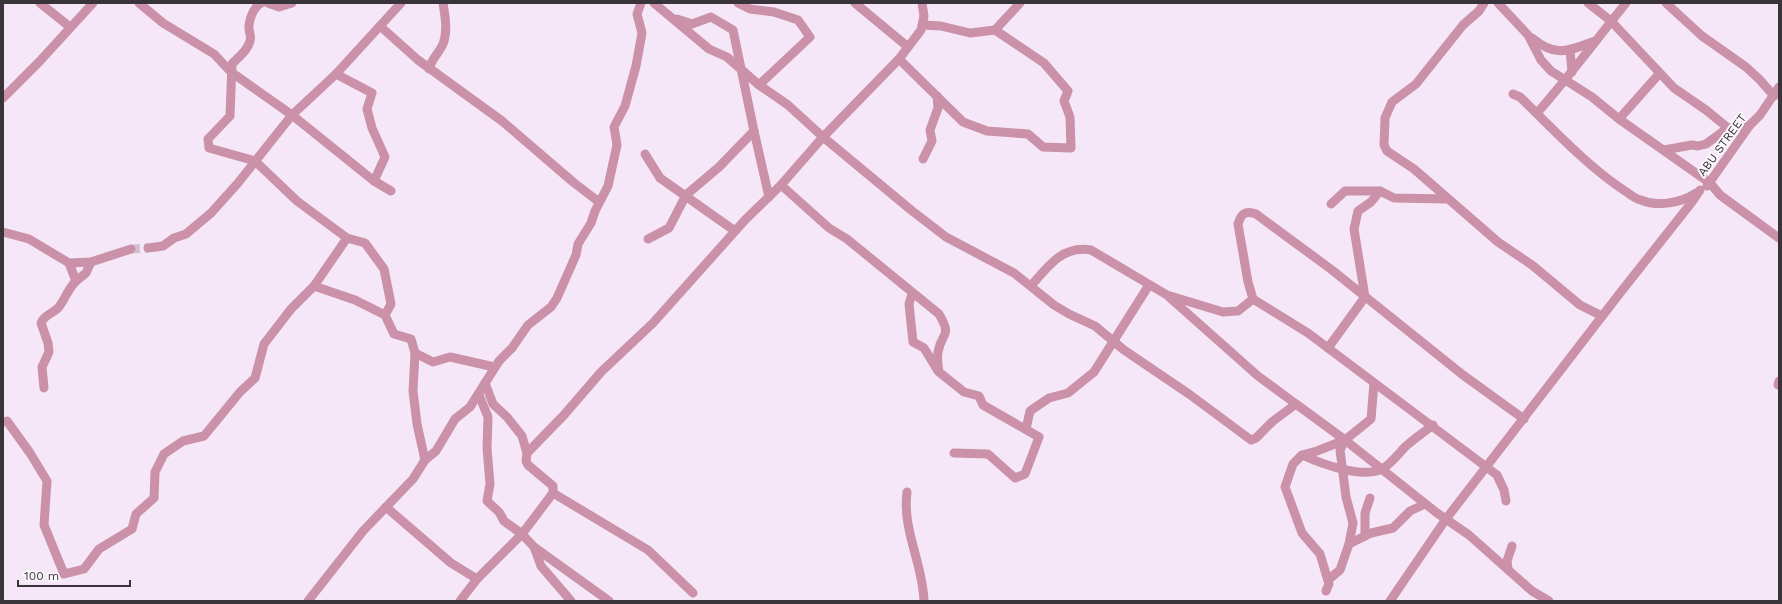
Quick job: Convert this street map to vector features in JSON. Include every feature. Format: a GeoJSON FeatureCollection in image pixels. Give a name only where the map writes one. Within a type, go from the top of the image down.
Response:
{"type":"FeatureCollection","features":[{"type":"Feature","properties":{"kind":"street"},"geometry":{"type":"LineString","coordinates":[[40,3],[70,27]]}},
{"type":"Feature","properties":{"kind":"street"},"geometry":{"type":"LineString","coordinates":[[3,98],[39,62],[93,3]]}},
{"type":"Feature","properties":{"kind":"street"},"geometry":{"type":"LineString","coordinates":[[139,3],[163,23],[214,54],[232,72],[292,116],[374,181],[391,191]]}},
{"type":"Feature","properties":{"kind":"street"},"geometry":{"type":"LineString","coordinates":[[261,3],[254,11],[249,25],[251,39],[244,53],[232,64],[230,116],[208,139],[209,148],[255,161],[297,201],[347,238],[365,243],[384,269],[391,304],[385,315]]}},
{"type":"Feature","properties":{"kind":"street"},"geometry":{"type":"LineString","coordinates":[[268,3],[279,7],[292,3]]}},
{"type":"Feature","properties":{"kind":"street"},"geometry":{"type":"LineString","coordinates":[[148,248],[162,246],[174,238],[186,234],[210,212],[238,183],[292,116],[336,74],[401,3]]}},
{"type":"Feature","properties":{"kind":"street"},"geometry":{"type":"LineString","coordinates":[[430,69],[432,59],[443,45],[446,27],[443,3]]}},
{"type":"Feature","properties":{"kind":"street"},"geometry":{"type":"LineString","coordinates":[[308,601],[363,531],[413,479],[425,460],[436,451],[455,419],[470,407],[479,395],[493,370],[528,325],[551,307],[557,298],[576,255],[578,244],[591,223],[608,186],[617,145],[614,127],[625,106],[636,66],[642,33],[637,14],[642,3]]}},
{"type":"Feature","properties":{"kind":"street"},"geometry":{"type":"LineString","coordinates":[[654,3],[673,17],[709,49],[727,57],[759,85],[770,90],[910,210],[946,237],[1014,273],[1054,305],[1069,314],[1096,326],[1114,342],[1189,394],[1251,440],[1256,438],[1273,421],[1296,404]]}},
{"type":"Feature","properties":{"kind":"street"},"geometry":{"type":"LineString","coordinates":[[738,3],[750,9],[774,12],[798,20],[810,37],[759,85]]}},
{"type":"Feature","properties":{"kind":"street"},"geometry":{"type":"LineString","coordinates":[[855,3],[908,47]]}},
{"type":"Feature","properties":{"kind":"street"},"geometry":{"type":"LineString","coordinates":[[527,453],[564,415],[602,372],[653,323],[735,231],[781,185],[823,137],[899,59],[921,30],[923,25],[922,3]]}},
{"type":"Feature","properties":{"kind":"street"},"geometry":{"type":"LineString","coordinates":[[995,30],[1020,3]]}},
{"type":"Feature","properties":{"kind":"street"},"geometry":{"type":"LineString","coordinates":[[1484,3],[1479,11],[1463,25],[1416,84],[1392,102],[1385,118],[1384,146],[1387,151],[1414,169],[1498,242],[1532,265],[1580,305],[1602,316]]}},
{"type":"Feature","properties":{"kind":"street"},"geometry":{"type":"LineString","coordinates":[[1498,3],[1528,35],[1548,49],[1558,51],[1570,50],[1595,41]]}},
{"type":"Feature","properties":{"kind":"street"},"geometry":{"type":"LineString","coordinates":[[1588,3],[1612,21],[1659,74],[1674,88],[1706,110],[1728,128]]}},
{"type":"Feature","properties":{"kind":"street"},"geometry":{"type":"LineString","coordinates":[[1537,113],[1565,81],[1626,3]]}},
{"type":"Feature","properties":{"kind":"street"},"geometry":{"type":"LineString","coordinates":[[1666,3],[1702,36],[1746,67],[1774,96]]}},
{"type":"Feature","properties":{"kind":"street"},"geometry":{"type":"LineString","coordinates":[[673,17],[692,24],[711,17],[732,30],[769,197]]}},
{"type":"Feature","properties":{"kind":"street"},"geometry":{"type":"LineString","coordinates":[[899,59],[963,122],[987,131],[1028,134],[1043,147],[1071,148],[1070,117],[1064,101],[1068,91],[1044,62],[995,30],[970,33],[941,26],[923,25]]}},
{"type":"Feature","properties":{"kind":"street"},"geometry":{"type":"LineString","coordinates":[[380,26],[430,69],[502,121],[573,182],[600,202]]}},
{"type":"Feature","properties":{"kind":"street"},"geometry":{"type":"LineString","coordinates":[[1528,35],[1543,64],[1565,81],[1592,97],[1619,119],[1710,183],[1720,195],[1779,238]]}},
{"type":"Feature","properties":{"kind":"street"},"geometry":{"type":"LineString","coordinates":[[1570,50],[1572,72]]}},
{"type":"Feature","properties":{"kind":"street"},"geometry":{"type":"LineString","coordinates":[[336,74],[372,93],[367,109],[372,128],[385,157],[374,181]]}},
{"type":"Feature","properties":{"kind":"street"},"geometry":{"type":"LineString","coordinates":[[1619,119],[1659,74]]}},
{"type":"Feature","properties":{"kind":"street","name":"ABU STREET"},"geometry":{"type":"LineString","coordinates":[[1513,94],[1520,97],[1600,172],[1627,192],[1640,200],[1668,202],[1685,200],[1710,183],[1750,125],[1760,115],[1779,88]]}},
{"type":"Feature","properties":{"kind":"street"},"geometry":{"type":"LineString","coordinates":[[923,159],[932,141],[930,130],[938,108],[937,96]]}},
{"type":"Feature","properties":{"kind":"street"},"geometry":{"type":"LineString","coordinates":[[1664,150],[1706,144],[1728,128],[1750,125]]}},
{"type":"Feature","properties":{"kind":"street"},"geometry":{"type":"LineString","coordinates":[[648,239],[669,228],[686,195],[719,167],[754,131]]}},
{"type":"Feature","properties":{"kind":"street"},"geometry":{"type":"LineString","coordinates":[[645,154],[660,178],[735,231]]}},
{"type":"Feature","properties":{"kind":"street"},"geometry":{"type":"LineString","coordinates":[[781,185],[828,228],[847,239],[912,294],[934,308],[946,325],[947,331],[937,353],[939,372]]}},
{"type":"Feature","properties":{"kind":"street"},"geometry":{"type":"LineString","coordinates":[[1390,601],[1446,519],[1700,190]]}},
{"type":"Feature","properties":{"kind":"street"},"geometry":{"type":"LineString","coordinates":[[1330,204],[1346,191],[1380,191],[1394,198]]}},
{"type":"Feature","properties":{"kind":"street"},"geometry":{"type":"LineString","coordinates":[[1328,348],[1365,297],[1354,229],[1358,211],[1371,202],[1380,191]]}},
{"type":"Feature","properties":{"kind":"street"},"geometry":{"type":"LineString","coordinates":[[1371,202],[1394,198],[1447,199]]}},
{"type":"Feature","properties":{"kind":"street"},"geometry":{"type":"LineString","coordinates":[[1506,501],[1504,490],[1497,475],[1487,467],[1433,425],[1374,382],[1349,366],[1308,333],[1253,299],[1248,282],[1238,224],[1240,217],[1244,213],[1248,212],[1256,214],[1326,265],[1463,375],[1524,419]]}},
{"type":"Feature","properties":{"kind":"street"},"geometry":{"type":"LineString","coordinates":[[3,232],[29,240],[69,263],[91,262],[131,249]]}},
{"type":"Feature","properties":{"kind":"street"},"geometry":{"type":"LineString","coordinates":[[3,422],[7,422],[30,453],[47,481],[44,525],[59,556],[64,574],[84,569],[99,549],[132,529],[136,514],[154,498],[155,472],[164,454],[183,442],[204,436],[240,392],[255,378],[264,344],[291,309],[314,286],[347,238]]}},
{"type":"Feature","properties":{"kind":"street"},"geometry":{"type":"LineString","coordinates":[[1031,286],[1058,256],[1063,253],[1083,248],[1091,250],[1167,295],[1223,312],[1238,311],[1253,299]]}},
{"type":"Feature","properties":{"kind":"street"},"geometry":{"type":"LineString","coordinates":[[44,388],[42,367],[49,352],[48,343],[41,323],[44,317],[57,309],[68,289],[86,272],[91,262]]}},
{"type":"Feature","properties":{"kind":"street"},"geometry":{"type":"LineString","coordinates":[[69,263],[76,281]]}},
{"type":"Feature","properties":{"kind":"street"},"geometry":{"type":"LineString","coordinates":[[1026,429],[1030,411],[1049,398],[1068,393],[1094,372],[1149,285]]}},
{"type":"Feature","properties":{"kind":"street"},"geometry":{"type":"LineString","coordinates":[[314,286],[355,300],[385,315],[394,334],[411,339],[415,353],[413,391],[417,424],[425,460]]}},
{"type":"Feature","properties":{"kind":"street"},"geometry":{"type":"LineString","coordinates":[[912,294],[909,304],[913,342],[924,348],[939,372],[964,392],[979,396],[983,405],[1039,437],[1025,474],[1015,478],[988,454],[954,453]]}},
{"type":"Feature","properties":{"kind":"street"},"geometry":{"type":"LineString","coordinates":[[1167,295],[1258,376],[1345,440],[1425,504],[1469,534],[1532,591],[1549,601]]}},
{"type":"Feature","properties":{"kind":"street"},"geometry":{"type":"LineString","coordinates":[[415,353],[433,362],[450,357],[490,366],[493,370]]}},
{"type":"Feature","properties":{"kind":"street"},"geometry":{"type":"LineString","coordinates":[[1326,590],[1329,584],[1320,554],[1302,533],[1285,488],[1293,464],[1302,455],[1345,440],[1372,419],[1374,382]]}},
{"type":"Feature","properties":{"kind":"street"},"geometry":{"type":"LineString","coordinates":[[460,601],[477,579],[522,534],[553,493],[553,486],[526,461],[527,453],[522,436],[507,417],[493,404],[485,383]]}},
{"type":"Feature","properties":{"kind":"street"},"geometry":{"type":"LineString","coordinates":[[479,395],[488,417],[487,448],[490,484],[487,501],[499,512],[504,521],[522,534],[534,547],[609,601]]}},
{"type":"Feature","properties":{"kind":"street"},"geometry":{"type":"LineString","coordinates":[[1302,455],[1333,468],[1342,468],[1362,472],[1381,470],[1390,464],[1406,446],[1433,425]]}},
{"type":"Feature","properties":{"kind":"street"},"geometry":{"type":"LineString","coordinates":[[1328,580],[1340,570],[1349,544],[1353,523],[1346,497],[1340,450],[1345,440]]}},
{"type":"Feature","properties":{"kind":"street"},"geometry":{"type":"LineString","coordinates":[[907,492],[905,508],[924,587],[924,601]]}},
{"type":"Feature","properties":{"kind":"street"},"geometry":{"type":"LineString","coordinates":[[553,493],[648,550],[693,593]]}},
{"type":"Feature","properties":{"kind":"street"},"geometry":{"type":"LineString","coordinates":[[1365,536],[1365,513],[1370,498]]}},
{"type":"Feature","properties":{"kind":"street"},"geometry":{"type":"LineString","coordinates":[[1349,544],[1365,536],[1393,528],[1410,511],[1425,504]]}},
{"type":"Feature","properties":{"kind":"street"},"geometry":{"type":"LineString","coordinates":[[386,507],[451,563],[477,579]]}},
{"type":"Feature","properties":{"kind":"street"},"geometry":{"type":"LineString","coordinates":[[1508,569],[1507,561],[1512,546]]}},
{"type":"Feature","properties":{"kind":"street"},"geometry":{"type":"LineString","coordinates":[[534,547],[540,566],[571,601]]}},
{"type":"Feature","properties":{"kind":"tunnel"},"geometry":{"type":"LineString","coordinates":[[131,249],[148,248]]}}]}
